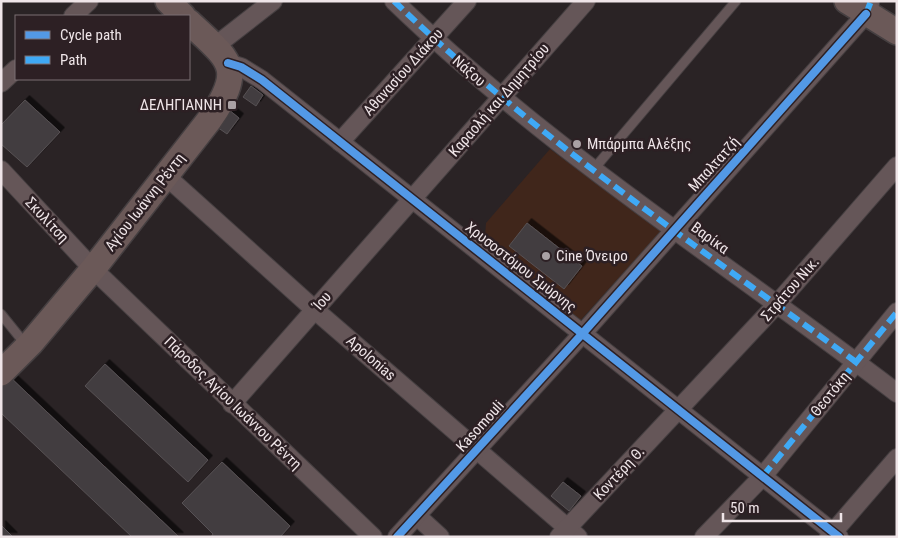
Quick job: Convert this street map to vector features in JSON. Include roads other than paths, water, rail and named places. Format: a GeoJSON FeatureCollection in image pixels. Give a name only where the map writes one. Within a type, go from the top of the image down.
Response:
{"type":"FeatureCollection","features":[{"type":"Feature","properties":{"kind":"street"},"geometry":{"type":"LineString","coordinates":[[74,15],[89,1]]}},
{"type":"Feature","properties":{"kind":"street"},"geometry":{"type":"LineString","coordinates":[[168,1],[182,15]]}},
{"type":"Feature","properties":{"kind":"street"},"geometry":{"type":"LineString","coordinates":[[190,23],[221,55],[273,1]]}},
{"type":"Feature","properties":{"kind":"street","name":"Νάξου"},"geometry":{"type":"LineString","coordinates":[[394,1],[432,39],[501,98]]}},
{"type":"Feature","properties":{"kind":"street","name":"Αθανασίου Διάκου"},"geometry":{"type":"LineString","coordinates":[[340,142],[467,1]]}},
{"type":"Feature","properties":{"kind":"street","name":"Καραολή και Δημητρίου"},"geometry":{"type":"LineString","coordinates":[[412,199],[586,1]]}},
{"type":"Feature","properties":{"kind":"street"},"geometry":{"type":"LineString","coordinates":[[861,5],[897,32]]}},
{"type":"Feature","properties":{"kind":"street","name":"Μπαλτατζή"},"geometry":{"type":"LineString","coordinates":[[583,333],[675,229],[861,5]]}},
{"type":"Feature","properties":{"kind":"street","name":"Χρυσοστόμου Σμύρνης"},"geometry":{"type":"LineString","coordinates":[[221,55],[262,80],[763,476],[834,535]]}},
{"type":"Feature","properties":{"kind":"street","name":"Αγίου Ιωάννη Ρέντη"},"geometry":{"type":"LineString","coordinates":[[1,373],[27,347],[93,269],[218,106],[231,76],[221,55]]}},
{"type":"Feature","properties":{"kind":"street"},"geometry":{"type":"LineString","coordinates":[[1,83],[15,70]]}},
{"type":"Feature","properties":{"kind":"street","name":"Βαρίκα"},"geometry":{"type":"LineString","coordinates":[[501,98],[592,170],[897,393]]}},
{"type":"Feature","properties":{"kind":"street","name":"Στράτου Νικ."},"geometry":{"type":"LineString","coordinates":[[679,410],[777,304],[897,166]]}},
{"type":"Feature","properties":{"kind":"street","name":"Σκυλίτση"},"geometry":{"type":"LineString","coordinates":[[1,170],[93,269]]}},
{"type":"Feature","properties":{"kind":"street","name":"Apolonias"},"geometry":{"type":"LineString","coordinates":[[166,176],[315,310],[478,449],[569,534]]}},
{"type":"Feature","properties":{"kind":"street","name":"Ίου"},"geometry":{"type":"LineString","coordinates":[[232,404],[412,199]]}},
{"type":"Feature","properties":{"kind":"street","name":"Πάροδος Αγίου Ιωάννου Ρέντη"},"geometry":{"type":"LineString","coordinates":[[93,269],[373,537]]}},
{"type":"Feature","properties":{"kind":"street","name":"Θεοτόκη"},"geometry":{"type":"LineString","coordinates":[[704,537],[763,476],[897,312]]}},
{"type":"Feature","properties":{"kind":"street","name":"Kasomouli"},"geometry":{"type":"LineString","coordinates":[[397,537],[583,333]]}},
{"type":"Feature","properties":{"kind":"street","name":"Κοντέρη Θ."},"geometry":{"type":"LineString","coordinates":[[569,534],[679,410]]}},
{"type":"Feature","properties":{"kind":"street"},"geometry":{"type":"LineString","coordinates":[[834,535],[897,458]]}},
{"type":"Feature","properties":{"kind":"street"},"geometry":{"type":"LineString","coordinates":[[417,516],[440,537]]}},
{"type":"Feature","properties":{"kind":"lane"},"geometry":{"type":"LineString","coordinates":[[592,170],[736,1]]}},
{"type":"Feature","properties":{"kind":"lane"},"geometry":{"type":"LineString","coordinates":[[1,314],[27,347]]}},
{"type":"Feature","properties":{"kind":"place","name":"ΔΕΛΗΓΙΑΝΝΗ"},"geometry":{"type":"Point","coordinates":[232,105]}},
{"type":"Feature","properties":{"kind":"place","name":"Μπάρμπα Αλέξης"},"geometry":{"type":"Point","coordinates":[577,144]}},
{"type":"Feature","properties":{"kind":"place","name":"Cine Όνειρο"},"geometry":{"type":"Point","coordinates":[546,256]}}]}
